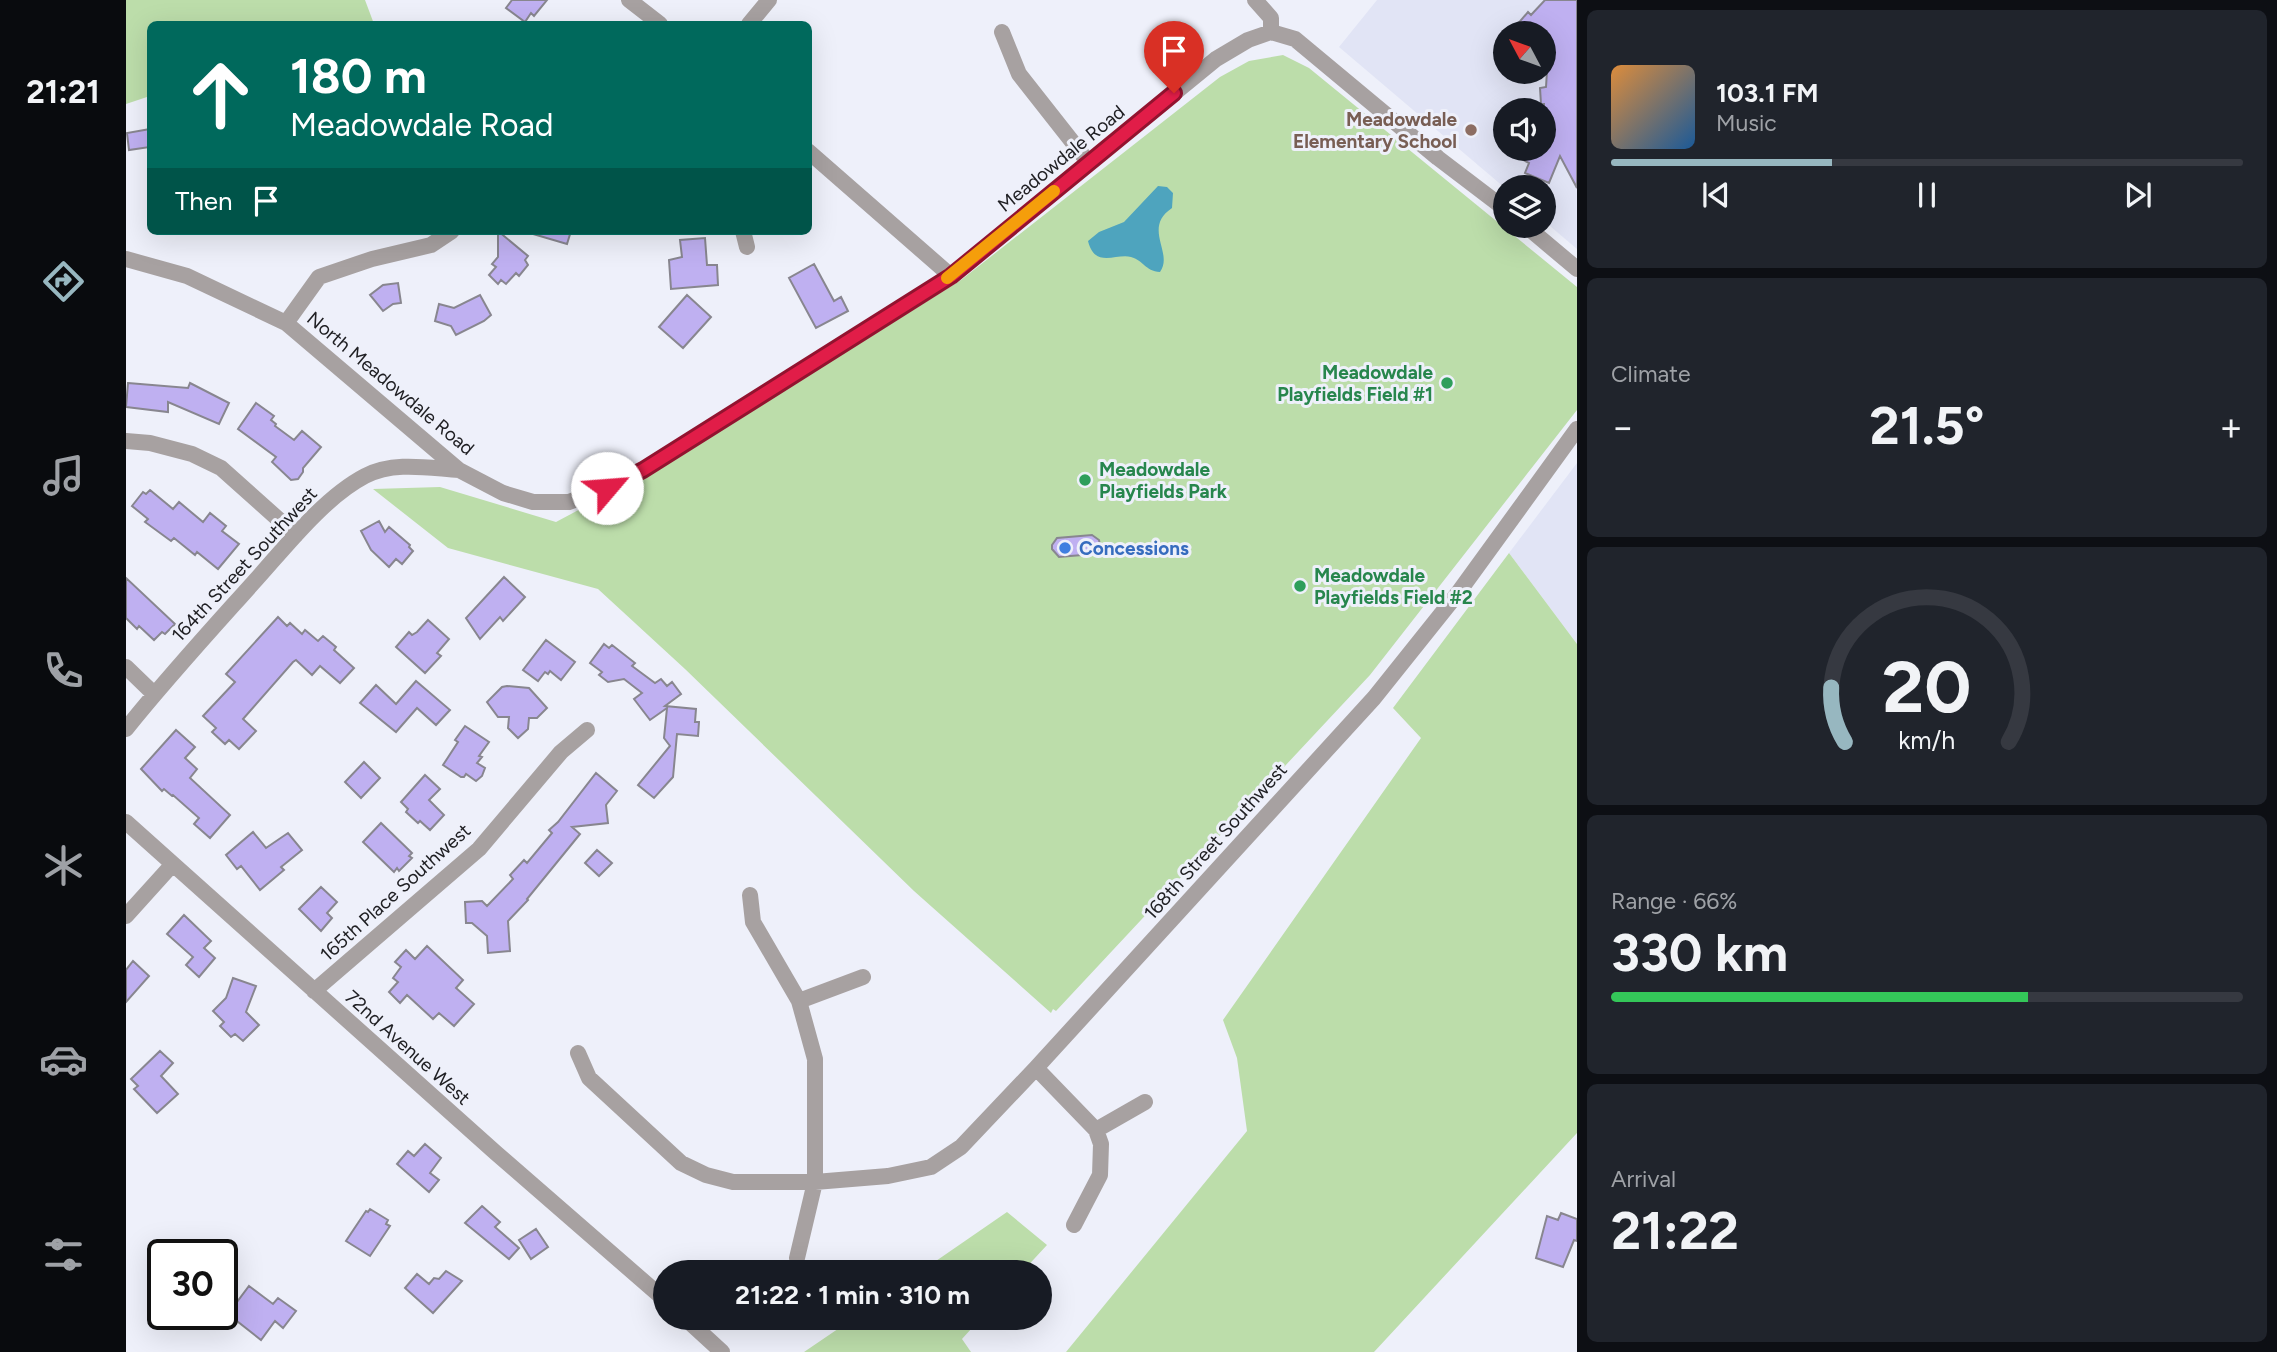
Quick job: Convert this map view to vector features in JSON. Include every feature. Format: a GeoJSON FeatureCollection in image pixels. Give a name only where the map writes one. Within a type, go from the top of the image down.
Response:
{"type":"FeatureCollection","features":[{"type":"Feature","properties":{"kind":"street"},"geometry":{"type":"LineString","coordinates":[[629,0],[656,21]]}},
{"type":"Feature","properties":{"kind":"street"},"geometry":{"type":"LineString","coordinates":[[752,21],[769,0]]}},
{"type":"Feature","properties":{"kind":"street"},"geometry":{"type":"LineString","coordinates":[[1255,0],[1271,18],[1271,32],[1295,39],[1438,158],[1493,200]]}},
{"type":"Feature","properties":{"kind":"street"},"geometry":{"type":"LineString","coordinates":[[1002,32],[1019,74],[1089,163]]}},
{"type":"Feature","properties":{"kind":"street","name":"Meadowdale Road"},"geometry":{"type":"LineString","coordinates":[[951,276],[1216,59],[1248,40],[1271,32]]}},
{"type":"Feature","properties":{"kind":"street"},"geometry":{"type":"LineString","coordinates":[[812,154],[951,276]]}},
{"type":"Feature","properties":{"kind":"street"},"geometry":{"type":"LineString","coordinates":[[286,323],[318,277],[372,259],[430,245],[446,235]]}},
{"type":"Feature","properties":{"kind":"street"},"geometry":{"type":"LineString","coordinates":[[1540,238],[1577,270]]}},
{"type":"Feature","properties":{"kind":"street","name":"North Meadowdale Road"},"geometry":{"type":"LineString","coordinates":[[126,260],[187,276],[286,323],[459,470],[503,493],[533,502],[569,502],[607,488],[643,470],[951,276]]}},
{"type":"Feature","properties":{"kind":"street","name":"168th Street Southwest"},"geometry":{"type":"LineString","coordinates":[[578,1053],[589,1078],[681,1163],[706,1175],[733,1182],[815,1182],[888,1176],[930,1167],[961,1147],[1036,1068],[1374,698],[1458,593],[1577,429]]}},
{"type":"Feature","properties":{"kind":"street"},"geometry":{"type":"LineString","coordinates":[[126,442],[150,443],[192,454],[221,468],[296,535]]}},
{"type":"Feature","properties":{"kind":"street","name":"164th Street Southwest"},"geometry":{"type":"LineString","coordinates":[[126,729],[296,535],[337,495],[366,475],[397,466],[459,470]]}},
{"type":"Feature","properties":{"kind":"street"},"geometry":{"type":"LineString","coordinates":[[126,667],[154,694]]}},
{"type":"Feature","properties":{"kind":"street","name":"165th Place Southwest"},"geometry":{"type":"LineString","coordinates":[[314,991],[479,849],[561,752],[587,730]]}},
{"type":"Feature","properties":{"kind":"street","name":"72nd Avenue West"},"geometry":{"type":"LineString","coordinates":[[126,822],[653,1289]]}},
{"type":"Feature","properties":{"kind":"street"},"geometry":{"type":"LineString","coordinates":[[126,916],[172,865]]}},
{"type":"Feature","properties":{"kind":"street"},"geometry":{"type":"LineString","coordinates":[[750,895],[752,922],[799,1001],[816,1059],[815,1182],[797,1258]]}},
{"type":"Feature","properties":{"kind":"street"},"geometry":{"type":"LineString","coordinates":[[799,1001],[863,977]]}},
{"type":"Feature","properties":{"kind":"street"},"geometry":{"type":"LineString","coordinates":[[1036,1068],[1096,1130],[1101,1144],[1100,1175],[1074,1225]]}},
{"type":"Feature","properties":{"kind":"street"},"geometry":{"type":"LineString","coordinates":[[1096,1130],[1145,1102]]}},
{"type":"Feature","properties":{"kind":"street"},"geometry":{"type":"LineString","coordinates":[[698,1330],[722,1352]]}},
{"type":"Feature","properties":{"kind":"shaded area","name":"Meadowdale Elementary School"},"geometry":{"type":"Polygon","coordinates":[[[1377,0],[1577,0],[1577,249],[1556,231],[1556,175],[1493,175],[1493,178],[1339,47],[1377,0]]]}},
{"type":"Feature","properties":{"kind":"shaded area"},"geometry":{"type":"Polygon","coordinates":[[[1577,463],[1577,644],[1509,553],[1577,463]]]}},
{"type":"Feature","properties":{"kind":"green space"},"geometry":{"type":"Polygon","coordinates":[[[126,0],[365,0],[373,21],[147,21],[147,97],[126,104],[126,0]]]}},
{"type":"Feature","properties":{"kind":"green space","name":"Meadowdale Playfields Park"},"geometry":{"type":"Polygon","coordinates":[[[1283,55],[1309,68],[1493,218],[1493,238],[1517,238],[1577,287],[1577,410],[1370,675],[1056,1011],[1053,1009],[1051,1013],[914,891],[685,669],[598,589],[448,548],[373,489],[440,487],[556,522],[676,458],[961,280],[1220,77],[1249,61],[1283,55]]]}},
{"type":"Feature","properties":{"kind":"green space"},"geometry":{"type":"Polygon","coordinates":[[[1509,553],[1577,644],[1577,1133],[1374,1352],[1066,1352],[1247,1131],[1237,1058],[1223,1020],[1421,738],[1393,708],[1509,553]]]}},
{"type":"Feature","properties":{"kind":"green space"},"geometry":{"type":"Polygon","coordinates":[[[1007,1212],[1047,1245],[1033,1260],[937,1260],[1007,1212]]]}},
{"type":"Feature","properties":{"kind":"green space"},"geometry":{"type":"Polygon","coordinates":[[[836,1330],[970,1330],[962,1339],[971,1352],[804,1352],[836,1330]]]}},
{"type":"Feature","properties":{"kind":"water"},"geometry":{"type":"Polygon","coordinates":[[[1158,186],[1167,187],[1173,193],[1172,208],[1159,224],[1164,257],[1160,272],[1151,270],[1131,257],[1106,258],[1096,255],[1088,241],[1099,232],[1124,222],[1158,186]]]}},
{"type":"Feature","properties":{"kind":"building"},"geometry":{"type":"Polygon","coordinates":[[[512,0],[547,0],[534,16],[531,13],[526,21],[506,8],[512,0]]]}},
{"type":"Feature","properties":{"kind":"building"},"geometry":{"type":"Polygon","coordinates":[[[1545,0],[1577,0],[1577,188],[1560,156],[1552,175],[1525,173],[1529,163],[1525,161],[1556,161],[1556,98],[1541,98],[1540,88],[1546,87],[1546,84],[1556,84],[1556,21],[1520,21],[1528,12],[1531,15],[1545,0]]]}},
{"type":"Feature","properties":{"kind":"building"},"geometry":{"type":"Polygon","coordinates":[[[147,130],[147,147],[129,150],[127,133],[147,130]]]}},
{"type":"Feature","properties":{"kind":"building"},"geometry":{"type":"Polygon","coordinates":[[[498,235],[503,235],[528,256],[525,260],[528,265],[519,276],[516,273],[506,284],[501,280],[498,284],[489,275],[496,267],[492,264],[498,257],[498,235]]]}},
{"type":"Feature","properties":{"kind":"building"},"geometry":{"type":"Polygon","coordinates":[[[536,235],[570,235],[567,244],[536,235]]]}},
{"type":"Feature","properties":{"kind":"building"},"geometry":{"type":"Polygon","coordinates":[[[705,238],[707,265],[717,265],[718,285],[671,289],[669,260],[682,257],[680,240],[705,238]]]}},
{"type":"Feature","properties":{"kind":"building"},"geometry":{"type":"Polygon","coordinates":[[[814,264],[834,301],[841,297],[848,311],[816,328],[789,278],[814,264]]]}},
{"type":"Feature","properties":{"kind":"building"},"geometry":{"type":"Polygon","coordinates":[[[398,283],[401,303],[393,304],[383,311],[370,295],[383,285],[398,283]]]}},
{"type":"Feature","properties":{"kind":"building"},"geometry":{"type":"Polygon","coordinates":[[[480,295],[491,315],[484,321],[456,335],[451,326],[435,321],[439,304],[454,308],[480,295]]]}},
{"type":"Feature","properties":{"kind":"building"},"geometry":{"type":"Polygon","coordinates":[[[687,295],[711,317],[683,348],[659,327],[687,295]]]}},
{"type":"Feature","properties":{"kind":"building"},"geometry":{"type":"Polygon","coordinates":[[[128,383],[188,388],[190,383],[229,403],[219,424],[168,402],[168,412],[126,407],[128,383]]]}},
{"type":"Feature","properties":{"kind":"building"},"geometry":{"type":"Polygon","coordinates":[[[256,403],[274,416],[271,420],[275,426],[294,440],[302,431],[321,447],[303,468],[298,479],[291,480],[272,462],[276,457],[238,429],[256,403]]]}},
{"type":"Feature","properties":{"kind":"building"},"geometry":{"type":"Polygon","coordinates":[[[150,490],[173,509],[179,502],[203,522],[210,513],[226,526],[222,531],[239,544],[218,569],[197,552],[195,555],[174,538],[171,541],[145,522],[148,519],[132,506],[143,492],[146,494],[150,490]]]}},
{"type":"Feature","properties":{"kind":"building"},"geometry":{"type":"Polygon","coordinates":[[[379,521],[385,532],[389,527],[410,545],[413,551],[402,564],[396,559],[389,567],[371,550],[361,531],[379,521]]]}},
{"type":"Feature","properties":{"kind":"building"},"geometry":{"type":"Polygon","coordinates":[[[1092,535],[1099,540],[1100,545],[1094,554],[1059,557],[1052,549],[1057,538],[1092,535]]]}},
{"type":"Feature","properties":{"kind":"building"},"geometry":{"type":"Polygon","coordinates":[[[504,577],[525,597],[503,621],[500,617],[480,639],[466,618],[504,577]]]}},
{"type":"Feature","properties":{"kind":"building"},"geometry":{"type":"Polygon","coordinates":[[[126,578],[175,624],[165,634],[162,632],[154,640],[126,618],[126,578]]]}},
{"type":"Feature","properties":{"kind":"building"},"geometry":{"type":"Polygon","coordinates":[[[278,617],[287,626],[290,623],[302,634],[305,630],[318,641],[323,636],[354,668],[340,683],[320,666],[312,675],[296,660],[293,662],[243,719],[256,731],[239,749],[229,740],[225,744],[212,732],[216,728],[203,716],[235,682],[226,674],[278,617]]]}},
{"type":"Feature","properties":{"kind":"building"},"geometry":{"type":"Polygon","coordinates":[[[428,620],[449,639],[437,653],[441,656],[425,673],[396,647],[409,632],[412,635],[417,632],[428,620]]]}},
{"type":"Feature","properties":{"kind":"building"},"geometry":{"type":"Polygon","coordinates":[[[546,640],[575,662],[561,680],[550,671],[548,674],[545,672],[538,681],[523,670],[546,640]]]}},
{"type":"Feature","properties":{"kind":"building"},"geometry":{"type":"Polygon","coordinates":[[[604,644],[609,648],[612,645],[635,663],[632,666],[655,683],[661,679],[667,686],[672,682],[681,694],[665,706],[696,709],[698,736],[677,734],[673,777],[654,798],[638,785],[670,746],[664,738],[667,708],[650,720],[634,699],[642,693],[624,679],[608,682],[599,675],[602,672],[590,663],[604,644]]]}},
{"type":"Feature","properties":{"kind":"building"},"geometry":{"type":"Polygon","coordinates":[[[416,681],[450,710],[436,725],[417,708],[396,732],[360,703],[376,685],[396,704],[416,681]]]}},
{"type":"Feature","properties":{"kind":"building"},"geometry":{"type":"Polygon","coordinates":[[[502,687],[529,688],[547,708],[537,718],[529,718],[528,729],[518,738],[508,728],[509,717],[498,717],[487,702],[502,687]]]}},
{"type":"Feature","properties":{"kind":"building"},"geometry":{"type":"Polygon","coordinates":[[[465,726],[489,742],[479,756],[482,757],[477,763],[485,768],[476,781],[466,774],[461,777],[443,765],[465,726]]]}},
{"type":"Feature","properties":{"kind":"building"},"geometry":{"type":"Polygon","coordinates":[[[176,730],[195,747],[185,758],[197,769],[190,778],[230,815],[210,838],[194,824],[199,818],[173,795],[164,789],[162,791],[141,769],[176,730]]]}},
{"type":"Feature","properties":{"kind":"building"},"geometry":{"type":"Polygon","coordinates":[[[364,762],[380,778],[361,798],[345,782],[364,762]]]}},
{"type":"Feature","properties":{"kind":"building"},"geometry":{"type":"Polygon","coordinates":[[[596,773],[617,791],[606,805],[608,823],[572,827],[580,834],[508,921],[510,951],[488,953],[487,936],[472,923],[466,923],[465,902],[482,901],[487,906],[513,879],[510,875],[524,860],[527,863],[552,833],[549,830],[596,773]]]}},
{"type":"Feature","properties":{"kind":"building"},"geometry":{"type":"Polygon","coordinates":[[[425,775],[440,789],[429,800],[444,815],[430,830],[406,812],[408,809],[401,802],[425,775]]]}},
{"type":"Feature","properties":{"kind":"building"},"geometry":{"type":"Polygon","coordinates":[[[381,823],[412,853],[409,856],[412,858],[399,871],[397,868],[394,872],[363,842],[381,823]]]}},
{"type":"Feature","properties":{"kind":"building"},"geometry":{"type":"Polygon","coordinates":[[[253,832],[266,848],[288,833],[302,850],[281,867],[284,870],[260,890],[241,866],[237,869],[226,855],[253,832]]]}},
{"type":"Feature","properties":{"kind":"building"},"geometry":{"type":"Polygon","coordinates":[[[597,850],[612,863],[599,876],[585,863],[597,850]]]}},
{"type":"Feature","properties":{"kind":"building"},"geometry":{"type":"Polygon","coordinates":[[[321,887],[337,902],[327,913],[332,918],[321,931],[299,909],[321,887]]]}},
{"type":"Feature","properties":{"kind":"building"},"geometry":{"type":"Polygon","coordinates":[[[184,915],[211,941],[204,948],[215,958],[199,977],[186,965],[193,957],[167,934],[184,915]]]}},
{"type":"Feature","properties":{"kind":"building"},"geometry":{"type":"Polygon","coordinates":[[[427,946],[463,980],[456,988],[474,1004],[454,1026],[439,1013],[433,1019],[407,995],[400,1003],[389,992],[398,982],[393,978],[401,967],[395,962],[406,950],[415,959],[427,946]]]}},
{"type":"Feature","properties":{"kind":"building"},"geometry":{"type":"Polygon","coordinates":[[[133,961],[149,976],[126,1002],[126,970],[133,961]]]}},
{"type":"Feature","properties":{"kind":"building"},"geometry":{"type":"Polygon","coordinates":[[[233,978],[256,986],[246,1012],[259,1025],[243,1041],[235,1034],[231,1037],[220,1026],[224,1022],[213,1011],[226,998],[233,978]]]}},
{"type":"Feature","properties":{"kind":"building"},"geometry":{"type":"Polygon","coordinates":[[[160,1051],[173,1063],[161,1076],[178,1094],[157,1113],[134,1089],[138,1086],[131,1079],[160,1051]]]}},
{"type":"Feature","properties":{"kind":"building"},"geometry":{"type":"Polygon","coordinates":[[[425,1144],[441,1158],[430,1173],[439,1180],[429,1192],[397,1164],[408,1151],[414,1156],[425,1144]]]}},
{"type":"Feature","properties":{"kind":"building"},"geometry":{"type":"Polygon","coordinates":[[[482,1206],[500,1222],[495,1227],[519,1248],[509,1259],[465,1223],[482,1206]]]}},
{"type":"Feature","properties":{"kind":"building"},"geometry":{"type":"Polygon","coordinates":[[[370,1209],[388,1220],[386,1224],[390,1226],[370,1256],[346,1241],[370,1209]]]}},
{"type":"Feature","properties":{"kind":"building"},"geometry":{"type":"Polygon","coordinates":[[[1561,1213],[1577,1219],[1577,1241],[1574,1240],[1563,1267],[1536,1258],[1547,1216],[1558,1220],[1561,1213]]]}},
{"type":"Feature","properties":{"kind":"building"},"geometry":{"type":"Polygon","coordinates":[[[536,1229],[548,1247],[531,1259],[519,1240],[536,1229]]]}},
{"type":"Feature","properties":{"kind":"building"},"geometry":{"type":"Polygon","coordinates":[[[446,1271],[462,1281],[433,1313],[405,1288],[417,1274],[429,1284],[434,1278],[439,1279],[446,1271]]]}},
{"type":"Feature","properties":{"kind":"building"},"geometry":{"type":"Polygon","coordinates":[[[249,1286],[273,1304],[278,1298],[296,1311],[283,1328],[275,1321],[261,1340],[238,1322],[238,1301],[249,1286]]]}},
{"type":"Feature","properties":{"kind":"slow traffic"},"geometry":{"type":"LineString","coordinates":[[947,278],[1054,191]]}},
{"type":"Feature","properties":{"kind":"place","name":"Meadowdale Elementary School"},"geometry":{"type":"Point","coordinates":[1471,130]}},
{"type":"Feature","properties":{"kind":"place","name":"Meadowdale Playfields Field #1"},"geometry":{"type":"Point","coordinates":[1447,383]}},
{"type":"Feature","properties":{"kind":"place","name":"Meadowdale Playfields Park"},"geometry":{"type":"Point","coordinates":[1085,480]}},
{"type":"Feature","properties":{"kind":"place","name":"Concessions"},"geometry":{"type":"Point","coordinates":[1065,548]}},
{"type":"Feature","properties":{"kind":"place","name":"Meadowdale Playfields Field #2"},"geometry":{"type":"Point","coordinates":[1300,586]}},
{"type":"Feature","properties":{"kind":"route"},"geometry":{"type":"LineString","coordinates":[[607,488],[643,470],[951,276],[1174,93]]}}]}
